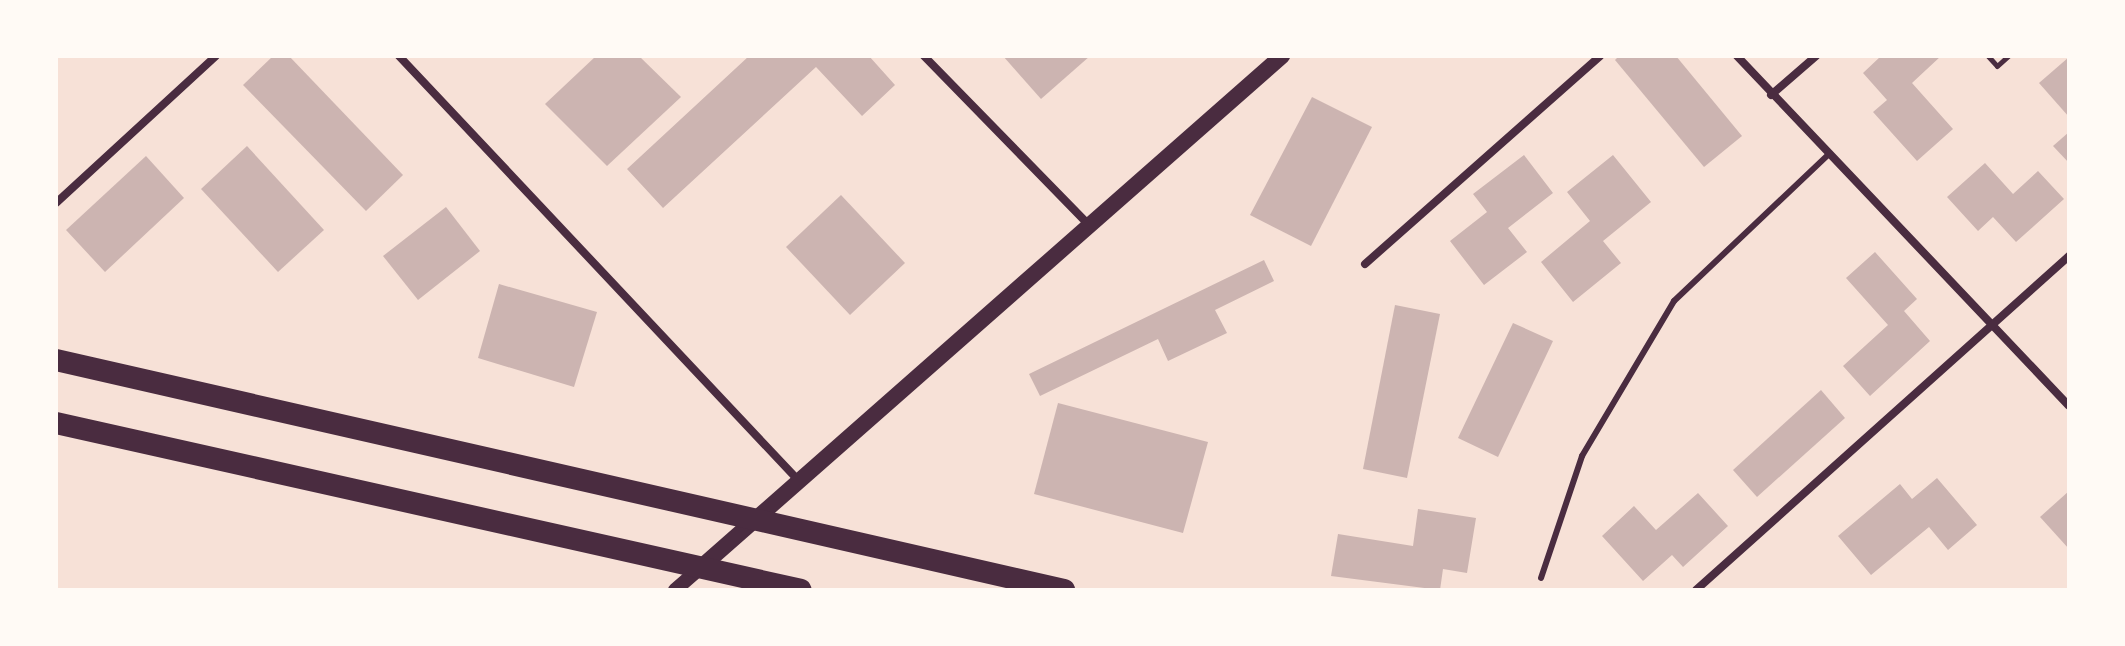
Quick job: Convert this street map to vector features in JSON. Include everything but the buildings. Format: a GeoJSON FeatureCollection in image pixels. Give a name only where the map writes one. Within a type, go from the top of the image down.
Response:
{"type":"FeatureCollection","features":[{"type":"Feature","properties":{"kind":"highway"},"geometry":{"type":"LineString","coordinates":[[56,360],[1064,590]]}},
{"type":"Feature","properties":{"kind":"highway"},"geometry":{"type":"LineString","coordinates":[[56,423],[801,590]]}},
{"type":"Feature","properties":{"kind":"main road"},"geometry":{"type":"LineString","coordinates":[[699,569],[1282,56]]}},
{"type":"Feature","properties":{"kind":"street"},"geometry":{"type":"LineString","coordinates":[[56,203],[216,56]]}},
{"type":"Feature","properties":{"kind":"street"},"geometry":{"type":"LineString","coordinates":[[399,56],[799,481]]}},
{"type":"Feature","properties":{"kind":"street"},"geometry":{"type":"LineString","coordinates":[[924,56],[1090,226]]}},
{"type":"Feature","properties":{"kind":"street"},"geometry":{"type":"LineString","coordinates":[[1365,264],[1600,56]]}},
{"type":"Feature","properties":{"kind":"street"},"geometry":{"type":"LineString","coordinates":[[1737,56],[2069,406]]}},
{"type":"Feature","properties":{"kind":"street"},"geometry":{"type":"LineString","coordinates":[[1771,95],[1816,56]]}},
{"type":"Feature","properties":{"kind":"street"},"geometry":{"type":"LineString","coordinates":[[1696,590],[2069,256]]}},
{"type":"Feature","properties":{"kind":"street"},"geometry":{"type":"LineString","coordinates":[[675,590],[699,569]]}},
{"type":"Feature","properties":{"kind":"lane"},"geometry":{"type":"LineString","coordinates":[[1541,578],[1582,456],[1674,301],[1828,155]]}},
{"type":"Feature","properties":{"kind":"path"},"geometry":{"type":"LineString","coordinates":[[1988,56],[1997,66],[2008,56]]}}]}
